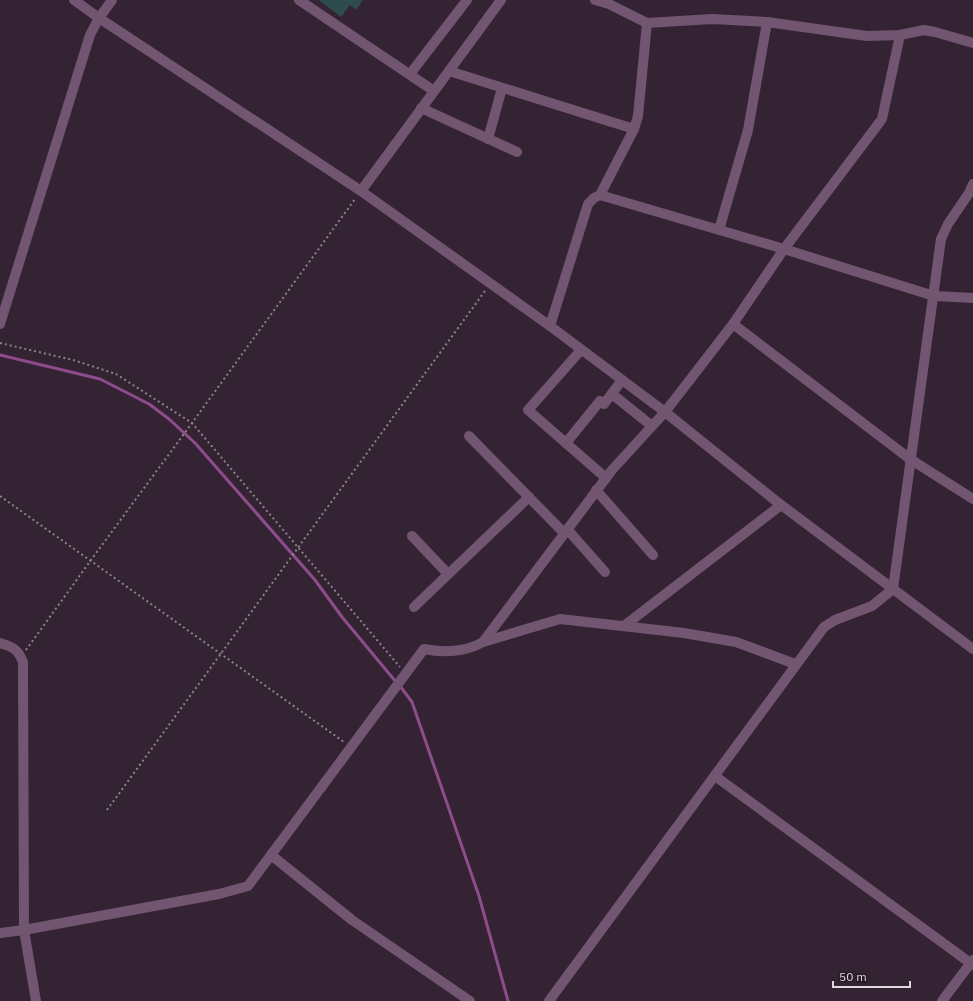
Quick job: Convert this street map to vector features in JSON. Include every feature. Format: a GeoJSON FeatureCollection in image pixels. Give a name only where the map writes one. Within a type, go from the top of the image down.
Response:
{"type":"FeatureCollection","features":[{"type":"Feature","properties":{"kind":"street"},"geometry":{"type":"LineString","coordinates":[[74,0],[361,191],[550,326],[665,412],[781,505],[973,649]]}},
{"type":"Feature","properties":{"kind":"street"},"geometry":{"type":"LineString","coordinates":[[1,317],[90,35],[99,18],[112,0]]}},
{"type":"Feature","properties":{"kind":"street"},"geometry":{"type":"LineString","coordinates":[[299,0],[434,91]]}},
{"type":"Feature","properties":{"kind":"street"},"geometry":{"type":"LineString","coordinates":[[410,74],[467,0]]}},
{"type":"Feature","properties":{"kind":"street"},"geometry":{"type":"LineString","coordinates":[[361,191],[501,0]]}},
{"type":"Feature","properties":{"kind":"street"},"geometry":{"type":"LineString","coordinates":[[595,0],[609,2],[647,23],[712,19],[766,22],[867,36],[900,35],[924,30],[973,43]]}},
{"type":"Feature","properties":{"kind":"street"},"geometry":{"type":"LineString","coordinates":[[720,230],[748,130],[766,22]]}},
{"type":"Feature","properties":{"kind":"street"},"geometry":{"type":"LineString","coordinates":[[550,326],[588,204],[600,195],[634,129],[638,116],[647,23]]}},
{"type":"Feature","properties":{"kind":"street"},"geometry":{"type":"LineString","coordinates":[[483,642],[596,490],[665,412],[733,324],[784,249],[882,119],[900,35]]}},
{"type":"Feature","properties":{"kind":"street"},"geometry":{"type":"LineString","coordinates":[[449,71],[634,129]]}},
{"type":"Feature","properties":{"kind":"street"},"geometry":{"type":"LineString","coordinates":[[488,139],[502,88]]}},
{"type":"Feature","properties":{"kind":"street"},"geometry":{"type":"LineString","coordinates":[[422,108],[517,152]]}},
{"type":"Feature","properties":{"kind":"street"},"geometry":{"type":"LineString","coordinates":[[549,1001],[795,664],[824,627],[835,620],[872,606],[893,589],[941,239],[948,224],[969,199],[973,184]]}},
{"type":"Feature","properties":{"kind":"street"},"geometry":{"type":"LineString","coordinates":[[600,195],[784,249],[934,296],[973,298]]}},
{"type":"Feature","properties":{"kind":"street"},"geometry":{"type":"LineString","coordinates":[[733,324],[910,459],[973,499]]}},
{"type":"Feature","properties":{"kind":"street"},"geometry":{"type":"LineString","coordinates":[[581,350],[528,410],[606,478]]}},
{"type":"Feature","properties":{"kind":"street"},"geometry":{"type":"LineString","coordinates":[[566,443],[600,401],[604,404],[622,380]]}},
{"type":"Feature","properties":{"kind":"street"},"geometry":{"type":"LineString","coordinates":[[612,394],[652,426]]}},
{"type":"Feature","properties":{"kind":"street"},"geometry":{"type":"LineString","coordinates":[[469,436],[529,498],[566,531],[605,572]]}},
{"type":"Feature","properties":{"kind":"street"},"geometry":{"type":"LineString","coordinates":[[596,490],[653,554]]}},
{"type":"Feature","properties":{"kind":"street"},"geometry":{"type":"LineString","coordinates":[[414,607],[529,498]]}},
{"type":"Feature","properties":{"kind":"street"},"geometry":{"type":"LineString","coordinates":[[624,626],[781,505]]}},
{"type":"Feature","properties":{"kind":"street"},"geometry":{"type":"LineString","coordinates":[[412,536],[448,574]]}},
{"type":"Feature","properties":{"kind":"street"},"geometry":{"type":"LineString","coordinates":[[0,933],[24,930],[219,894],[248,886],[424,649],[434,651],[460,650],[560,619],[684,633],[736,642],[795,664]]}},
{"type":"Feature","properties":{"kind":"street"},"geometry":{"type":"LineString","coordinates":[[0,643],[10,646],[18,651],[23,662],[24,930],[36,1001]]}},
{"type":"Feature","properties":{"kind":"street"},"geometry":{"type":"LineString","coordinates":[[714,776],[972,963],[942,1001]]}},
{"type":"Feature","properties":{"kind":"street"},"geometry":{"type":"LineString","coordinates":[[272,855],[352,920],[470,1001]]}},
{"type":"Feature","properties":{"kind":"path"},"geometry":{"type":"LineString","coordinates":[[21,657],[361,191]]}},
{"type":"Feature","properties":{"kind":"path"},"geometry":{"type":"LineString","coordinates":[[107,810],[490,284]]}},
{"type":"Feature","properties":{"kind":"path"},"geometry":{"type":"LineString","coordinates":[[0,343],[73,360],[116,374],[192,423],[405,673]]}},
{"type":"Feature","properties":{"kind":"path"},"geometry":{"type":"LineString","coordinates":[[0,496],[351,748]]}},
{"type":"Feature","properties":{"kind":"building"},"geometry":{"type":"Polygon","coordinates":[[[319,0],[363,0],[356,10],[350,5],[341,17],[319,0]]]}},
{"type":"Feature","properties":{"kind":"waterway"},"geometry":{"type":"LineString","coordinates":[[0,355],[100,379],[149,404],[169,419],[195,443],[315,580],[342,617],[396,682]]}},
{"type":"Feature","properties":{"kind":"waterway"},"geometry":{"type":"LineString","coordinates":[[400,686],[412,702],[479,896],[508,1001]]}}]}
